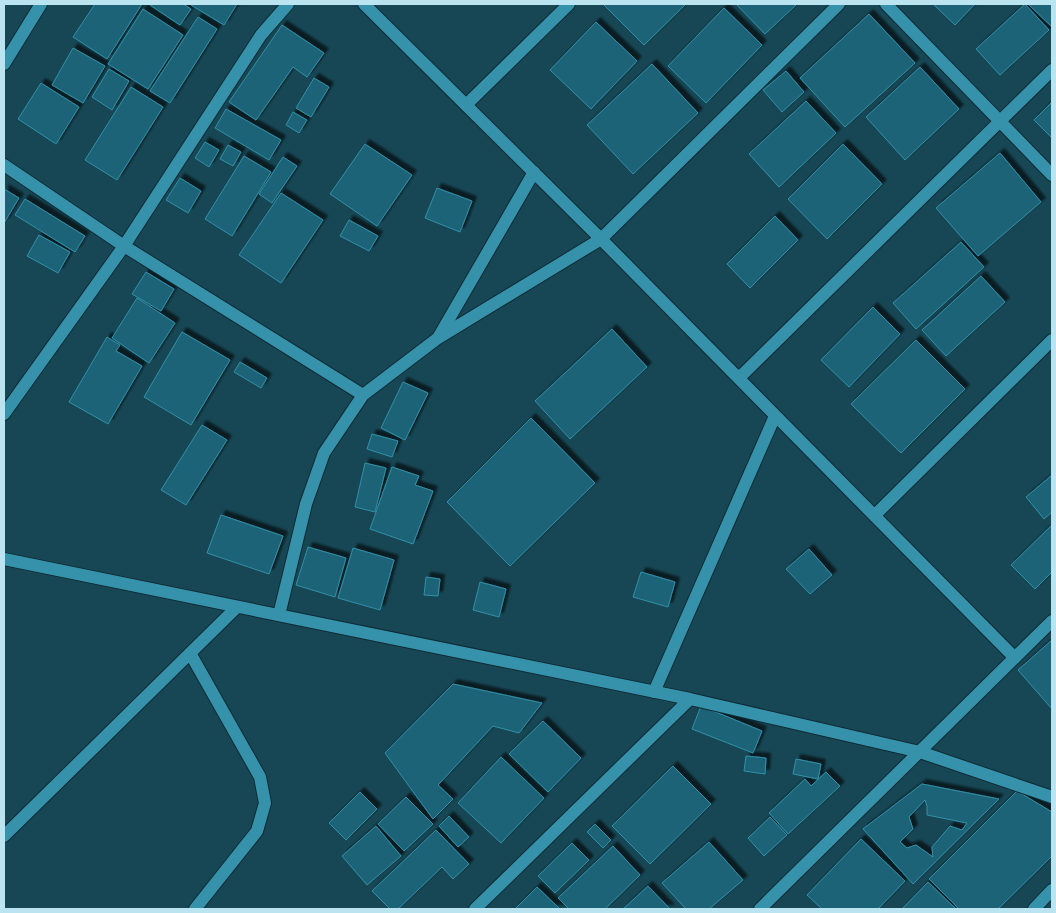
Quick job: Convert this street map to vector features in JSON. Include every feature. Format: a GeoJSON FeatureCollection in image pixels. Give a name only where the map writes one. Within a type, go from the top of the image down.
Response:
{"type":"FeatureCollection","features":[{"type":"Feature","properties":{"kind":"street"},"geometry":{"type":"LineString","coordinates":[[4,64],[41,4]]}},
{"type":"Feature","properties":{"kind":"street"},"geometry":{"type":"LineString","coordinates":[[4,414],[124,246],[262,35],[288,4]]}},
{"type":"Feature","properties":{"kind":"street"},"geometry":{"type":"LineString","coordinates":[[364,4],[534,172],[1016,658]]}},
{"type":"Feature","properties":{"kind":"street"},"geometry":{"type":"LineString","coordinates":[[466,105],[569,4]]}},
{"type":"Feature","properties":{"kind":"street"},"geometry":{"type":"LineString","coordinates":[[278,615],[306,504],[324,453],[363,395],[438,338],[600,239],[839,4]]}},
{"type":"Feature","properties":{"kind":"street"},"geometry":{"type":"LineString","coordinates":[[886,4],[1052,175]]}},
{"type":"Feature","properties":{"kind":"street"},"geometry":{"type":"LineString","coordinates":[[739,378],[1052,70]]}},
{"type":"Feature","properties":{"kind":"street"},"geometry":{"type":"LineString","coordinates":[[4,165],[124,246],[363,395]]}},
{"type":"Feature","properties":{"kind":"street"},"geometry":{"type":"LineString","coordinates":[[438,338],[534,172]]}},
{"type":"Feature","properties":{"kind":"street"},"geometry":{"type":"LineString","coordinates":[[875,515],[1052,340]]}},
{"type":"Feature","properties":{"kind":"street"},"geometry":{"type":"LineString","coordinates":[[654,692],[775,416]]}},
{"type":"Feature","properties":{"kind":"street"},"geometry":{"type":"LineString","coordinates":[[4,560],[690,699],[920,752],[1052,797]]}},
{"type":"Feature","properties":{"kind":"street"},"geometry":{"type":"LineString","coordinates":[[4,836],[237,607]]}},
{"type":"Feature","properties":{"kind":"street"},"geometry":{"type":"LineString","coordinates":[[760,909],[1052,622]]}},
{"type":"Feature","properties":{"kind":"street"},"geometry":{"type":"LineString","coordinates":[[190,653],[260,777],[265,803],[257,831],[195,909]]}},
{"type":"Feature","properties":{"kind":"street"},"geometry":{"type":"LineString","coordinates":[[476,909],[690,699]]}},
{"type":"Feature","properties":{"kind":"street"},"geometry":{"type":"LineString","coordinates":[[1034,909],[1052,890]]}},
{"type":"Feature","properties":{"kind":"building"},"geometry":{"type":"Polygon","coordinates":[[[95,4],[142,4],[107,59],[73,37],[95,4]]]}},
{"type":"Feature","properties":{"kind":"building"},"geometry":{"type":"Polygon","coordinates":[[[183,4],[191,9],[180,25],[150,5],[183,4]]]}},
{"type":"Feature","properties":{"kind":"building"},"geometry":{"type":"Polygon","coordinates":[[[192,4],[237,4],[224,25],[192,4]]]}},
{"type":"Feature","properties":{"kind":"building"},"geometry":{"type":"Polygon","coordinates":[[[603,4],[686,4],[644,45],[603,4]]]}},
{"type":"Feature","properties":{"kind":"building"},"geometry":{"type":"Polygon","coordinates":[[[736,4],[797,4],[765,34],[736,4]]]}},
{"type":"Feature","properties":{"kind":"building"},"geometry":{"type":"Polygon","coordinates":[[[933,4],[975,4],[955,25],[933,4]]]}},
{"type":"Feature","properties":{"kind":"building"},"geometry":{"type":"Polygon","coordinates":[[[1025,4],[1049,30],[1000,75],[976,49],[1025,4]]]}},
{"type":"Feature","properties":{"kind":"building"},"geometry":{"type":"Polygon","coordinates":[[[1028,4],[1052,4],[1052,25],[1051,26],[1028,4]]]}},
{"type":"Feature","properties":{"kind":"building"},"geometry":{"type":"Polygon","coordinates":[[[724,8],[762,45],[706,103],[668,66],[724,8]]]}},
{"type":"Feature","properties":{"kind":"building"},"geometry":{"type":"Polygon","coordinates":[[[143,9],[183,35],[148,89],[108,64],[143,9]]]}},
{"type":"Feature","properties":{"kind":"building"},"geometry":{"type":"Polygon","coordinates":[[[869,14],[915,63],[845,127],[800,78],[869,14]]]}},
{"type":"Feature","properties":{"kind":"building"},"geometry":{"type":"Polygon","coordinates":[[[198,17],[217,29],[170,103],[150,91],[198,17]]]}},
{"type":"Feature","properties":{"kind":"building"},"geometry":{"type":"Polygon","coordinates":[[[596,22],[637,61],[591,109],[550,70],[596,22]]]}},
{"type":"Feature","properties":{"kind":"building"},"geometry":{"type":"Polygon","coordinates":[[[282,25],[324,53],[307,77],[293,67],[256,120],[229,102],[282,25]]]}},
{"type":"Feature","properties":{"kind":"building"},"geometry":{"type":"Polygon","coordinates":[[[73,48],[105,66],[83,103],[52,85],[73,48]]]}},
{"type":"Feature","properties":{"kind":"building"},"geometry":{"type":"Polygon","coordinates":[[[652,64],[698,113],[633,174],[587,125],[652,64]]]}},
{"type":"Feature","properties":{"kind":"building"},"geometry":{"type":"Polygon","coordinates":[[[920,67],[959,109],[905,160],[866,117],[920,67]]]}},
{"type":"Feature","properties":{"kind":"building"},"geometry":{"type":"Polygon","coordinates":[[[109,69],[129,81],[112,110],[92,97],[109,69]]]}},
{"type":"Feature","properties":{"kind":"building"},"geometry":{"type":"Polygon","coordinates":[[[786,71],[804,92],[782,112],[763,90],[786,71]]]}},
{"type":"Feature","properties":{"kind":"building"},"geometry":{"type":"Polygon","coordinates":[[[314,78],[329,87],[311,117],[296,108],[314,78]]]}},
{"type":"Feature","properties":{"kind":"building"},"geometry":{"type":"Polygon","coordinates":[[[41,83],[79,107],[56,144],[18,119],[41,83]]]}},
{"type":"Feature","properties":{"kind":"building"},"geometry":{"type":"Polygon","coordinates":[[[131,87],[163,107],[117,180],[85,160],[131,87]]]}},
{"type":"Feature","properties":{"kind":"building"},"geometry":{"type":"Polygon","coordinates":[[[806,101],[836,133],[779,187],[749,154],[806,101]]]}},
{"type":"Feature","properties":{"kind":"building"},"geometry":{"type":"Polygon","coordinates":[[[1052,102],[1052,138],[1034,120],[1052,102]]]}},
{"type":"Feature","properties":{"kind":"building"},"geometry":{"type":"Polygon","coordinates":[[[226,109],[281,140],[269,160],[215,128],[226,109]]]}},
{"type":"Feature","properties":{"kind":"building"},"geometry":{"type":"Polygon","coordinates":[[[293,112],[307,120],[299,133],[286,125],[293,112]]]}},
{"type":"Feature","properties":{"kind":"building"},"geometry":{"type":"Polygon","coordinates":[[[205,142],[219,150],[209,167],[195,158],[205,142]]]}},
{"type":"Feature","properties":{"kind":"building"},"geometry":{"type":"Polygon","coordinates":[[[365,144],[412,175],[377,226],[330,194],[365,144]]]}},
{"type":"Feature","properties":{"kind":"building"},"geometry":{"type":"Polygon","coordinates":[[[843,144],[882,184],[827,239],[788,199],[843,144]]]}},
{"type":"Feature","properties":{"kind":"building"},"geometry":{"type":"Polygon","coordinates":[[[228,145],[241,152],[233,166],[220,159],[228,145]]]}},
{"type":"Feature","properties":{"kind":"building"},"geometry":{"type":"Polygon","coordinates":[[[1000,153],[1041,202],[978,256],[936,208],[1000,153]]]}},
{"type":"Feature","properties":{"kind":"building"},"geometry":{"type":"Polygon","coordinates":[[[244,156],[271,172],[232,236],[205,219],[244,156]]]}},
{"type":"Feature","properties":{"kind":"building"},"geometry":{"type":"Polygon","coordinates":[[[283,157],[297,166],[272,203],[259,194],[283,157]]]}},
{"type":"Feature","properties":{"kind":"building"},"geometry":{"type":"Polygon","coordinates":[[[180,178],[201,191],[188,213],[166,200],[180,178]]]}},
{"type":"Feature","properties":{"kind":"building"},"geometry":{"type":"Polygon","coordinates":[[[437,188],[472,201],[460,232],[425,218],[437,188]]]}},
{"type":"Feature","properties":{"kind":"building"},"geometry":{"type":"Polygon","coordinates":[[[4,189],[19,198],[4,223],[4,189]]]}},
{"type":"Feature","properties":{"kind":"building"},"geometry":{"type":"Polygon","coordinates":[[[281,193],[323,220],[281,283],[239,255],[281,193]]]}},
{"type":"Feature","properties":{"kind":"building"},"geometry":{"type":"Polygon","coordinates":[[[25,199],[85,236],[75,252],[15,215],[25,199]]]}},
{"type":"Feature","properties":{"kind":"building"},"geometry":{"type":"Polygon","coordinates":[[[775,216],[798,240],[750,288],[727,264],[775,216]]]}},
{"type":"Feature","properties":{"kind":"building"},"geometry":{"type":"Polygon","coordinates":[[[349,220],[378,236],[369,251],[340,236],[349,220]]]}},
{"type":"Feature","properties":{"kind":"building"},"geometry":{"type":"Polygon","coordinates":[[[39,235],[70,252],[58,273],[27,256],[39,235]]]}},
{"type":"Feature","properties":{"kind":"building"},"geometry":{"type":"Polygon","coordinates":[[[961,242],[984,267],[916,329],[893,303],[961,242]]]}},
{"type":"Feature","properties":{"kind":"building"},"geometry":{"type":"Polygon","coordinates":[[[146,272],[174,289],[161,311],[132,294],[146,272]]]}},
{"type":"Feature","properties":{"kind":"building"},"geometry":{"type":"Polygon","coordinates":[[[981,276],[1005,302],[946,356],[922,330],[981,276]]]}},
{"type":"Feature","properties":{"kind":"building"},"geometry":{"type":"Polygon","coordinates":[[[137,298],[175,323],[149,363],[112,338],[137,298]]]}},
{"type":"Feature","properties":{"kind":"building"},"geometry":{"type":"Polygon","coordinates":[[[873,307],[900,334],[849,387],[821,360],[873,307]]]}},
{"type":"Feature","properties":{"kind":"building"},"geometry":{"type":"Polygon","coordinates":[[[612,329],[647,367],[570,439],[535,401],[612,329]]]}},
{"type":"Feature","properties":{"kind":"building"},"geometry":{"type":"Polygon","coordinates":[[[182,332],[230,360],[191,425],[144,397],[182,332]]]}},
{"type":"Feature","properties":{"kind":"building"},"geometry":{"type":"Polygon","coordinates":[[[107,337],[120,345],[116,351],[142,366],[108,424],[69,402],[107,337]]]}},
{"type":"Feature","properties":{"kind":"building"},"geometry":{"type":"Polygon","coordinates":[[[916,340],[965,389],[901,453],[851,404],[916,340]]]}},
{"type":"Feature","properties":{"kind":"building"},"geometry":{"type":"Polygon","coordinates":[[[240,362],[267,378],[261,388],[234,372],[240,362]]]}},
{"type":"Feature","properties":{"kind":"building"},"geometry":{"type":"Polygon","coordinates":[[[403,382],[428,393],[405,440],[381,428],[403,382]]]}},
{"type":"Feature","properties":{"kind":"building"},"geometry":{"type":"Polygon","coordinates":[[[531,418],[595,483],[510,566],[447,502],[531,418]]]}},
{"type":"Feature","properties":{"kind":"building"},"geometry":{"type":"Polygon","coordinates":[[[202,425],[227,440],[186,505],[161,490],[202,425]]]}},
{"type":"Feature","properties":{"kind":"building"},"geometry":{"type":"Polygon","coordinates":[[[372,434],[398,441],[392,457],[367,449],[372,434]]]}},
{"type":"Feature","properties":{"kind":"building"},"geometry":{"type":"Polygon","coordinates":[[[365,463],[386,468],[375,512],[355,507],[365,463]]]}},
{"type":"Feature","properties":{"kind":"building"},"geometry":{"type":"Polygon","coordinates":[[[392,467],[419,476],[415,485],[433,491],[413,544],[370,529],[392,467]]]}},
{"type":"Feature","properties":{"kind":"building"},"geometry":{"type":"Polygon","coordinates":[[[1052,475],[1052,512],[1044,519],[1026,497],[1052,475]]]}},
{"type":"Feature","properties":{"kind":"building"},"geometry":{"type":"Polygon","coordinates":[[[221,515],[283,536],[269,574],[207,553],[221,515]]]}},
{"type":"Feature","properties":{"kind":"building"},"geometry":{"type":"Polygon","coordinates":[[[1052,525],[1052,572],[1035,589],[1011,565],[1052,525]]]}},
{"type":"Feature","properties":{"kind":"building"},"geometry":{"type":"Polygon","coordinates":[[[308,547],[346,558],[335,597],[296,585],[308,547]]]}},
{"type":"Feature","properties":{"kind":"building"},"geometry":{"type":"Polygon","coordinates":[[[353,548],[394,560],[380,610],[338,598],[353,548]]]}},
{"type":"Feature","properties":{"kind":"building"},"geometry":{"type":"Polygon","coordinates":[[[809,549],[832,575],[810,594],[786,569],[809,549]]]}},
{"type":"Feature","properties":{"kind":"building"},"geometry":{"type":"Polygon","coordinates":[[[641,572],[675,582],[668,607],[633,597],[641,572]]]}},
{"type":"Feature","properties":{"kind":"building"},"geometry":{"type":"Polygon","coordinates":[[[426,577],[440,579],[438,596],[424,595],[426,577]]]}},
{"type":"Feature","properties":{"kind":"building"},"geometry":{"type":"Polygon","coordinates":[[[480,582],[506,589],[499,617],[473,610],[480,582]]]}},
{"type":"Feature","properties":{"kind":"building"},"geometry":{"type":"Polygon","coordinates":[[[1052,640],[1052,709],[1018,670],[1052,640]]]}},
{"type":"Feature","properties":{"kind":"building"},"geometry":{"type":"Polygon","coordinates":[[[453,684],[542,703],[519,733],[493,726],[438,785],[453,799],[433,819],[385,753],[453,684]]]}},
{"type":"Feature","properties":{"kind":"building"},"geometry":{"type":"Polygon","coordinates":[[[701,706],[762,731],[753,753],[692,729],[701,706]]]}},
{"type":"Feature","properties":{"kind":"building"},"geometry":{"type":"Polygon","coordinates":[[[543,721],[581,758],[548,792],[509,754],[543,721]]]}},
{"type":"Feature","properties":{"kind":"building"},"geometry":{"type":"Polygon","coordinates":[[[746,756],[766,758],[765,774],[744,771],[746,756]]]}},
{"type":"Feature","properties":{"kind":"building"},"geometry":{"type":"Polygon","coordinates":[[[501,757],[544,798],[501,843],[458,803],[501,757]]]}},
{"type":"Feature","properties":{"kind":"building"},"geometry":{"type":"Polygon","coordinates":[[[796,759],[821,764],[818,779],[793,774],[796,759]]]}},
{"type":"Feature","properties":{"kind":"building"},"geometry":{"type":"Polygon","coordinates":[[[673,766],[711,804],[650,864],[612,826],[673,766]]]}},
{"type":"Feature","properties":{"kind":"building"},"geometry":{"type":"Polygon","coordinates":[[[826,772],[840,786],[788,834],[769,813],[805,779],[811,786],[826,772]]]}},
{"type":"Feature","properties":{"kind":"building"},"geometry":{"type":"Polygon","coordinates":[[[922,784],[999,799],[913,884],[863,829],[922,784]],[[925,800],[909,817],[913,829],[900,842],[907,848],[916,845],[933,857],[932,847],[950,826],[962,830],[967,823],[927,815],[925,800]]]}},
{"type":"Feature","properties":{"kind":"building"},"geometry":{"type":"Polygon","coordinates":[[[1017,791],[1052,812],[1052,856],[998,909],[959,909],[929,879],[1017,791]]]}},
{"type":"Feature","properties":{"kind":"building"},"geometry":{"type":"Polygon","coordinates":[[[360,792],[377,809],[346,840],[329,823],[360,792]]]}},
{"type":"Feature","properties":{"kind":"building"},"geometry":{"type":"Polygon","coordinates":[[[406,797],[433,824],[404,851],[378,824],[406,797]]]}},
{"type":"Feature","properties":{"kind":"building"},"geometry":{"type":"Polygon","coordinates":[[[449,816],[469,837],[458,847],[439,826],[449,816]]]}},
{"type":"Feature","properties":{"kind":"building"},"geometry":{"type":"Polygon","coordinates":[[[770,817],[787,835],[764,856],[748,838],[770,817]]]}},
{"type":"Feature","properties":{"kind":"building"},"geometry":{"type":"Polygon","coordinates":[[[595,824],[611,840],[603,848],[587,832],[595,824]]]}},
{"type":"Feature","properties":{"kind":"building"},"geometry":{"type":"Polygon","coordinates":[[[376,826],[401,856],[367,885],[342,856],[376,826]]]}},
{"type":"Feature","properties":{"kind":"building"},"geometry":{"type":"Polygon","coordinates":[[[436,830],[469,864],[453,879],[442,867],[398,909],[390,909],[372,891],[436,830]]]}},
{"type":"Feature","properties":{"kind":"building"},"geometry":{"type":"Polygon","coordinates":[[[861,839],[905,881],[878,909],[822,909],[807,895],[861,839]]]}},
{"type":"Feature","properties":{"kind":"building"},"geometry":{"type":"Polygon","coordinates":[[[709,842],[743,880],[709,909],[686,909],[662,883],[709,842]]]}},
{"type":"Feature","properties":{"kind":"building"},"geometry":{"type":"Polygon","coordinates":[[[572,843],[589,860],[555,893],[538,876],[572,843]]]}},
{"type":"Feature","properties":{"kind":"building"},"geometry":{"type":"Polygon","coordinates":[[[613,846],[640,875],[605,909],[569,909],[558,898],[613,846]]]}},
{"type":"Feature","properties":{"kind":"building"},"geometry":{"type":"Polygon","coordinates":[[[928,882],[956,909],[902,909],[928,882]]]}},
{"type":"Feature","properties":{"kind":"building"},"geometry":{"type":"Polygon","coordinates":[[[648,886],[670,909],[623,909],[648,886]]]}},
{"type":"Feature","properties":{"kind":"building"},"geometry":{"type":"Polygon","coordinates":[[[537,887],[560,909],[515,909],[537,887]]]}}]}
